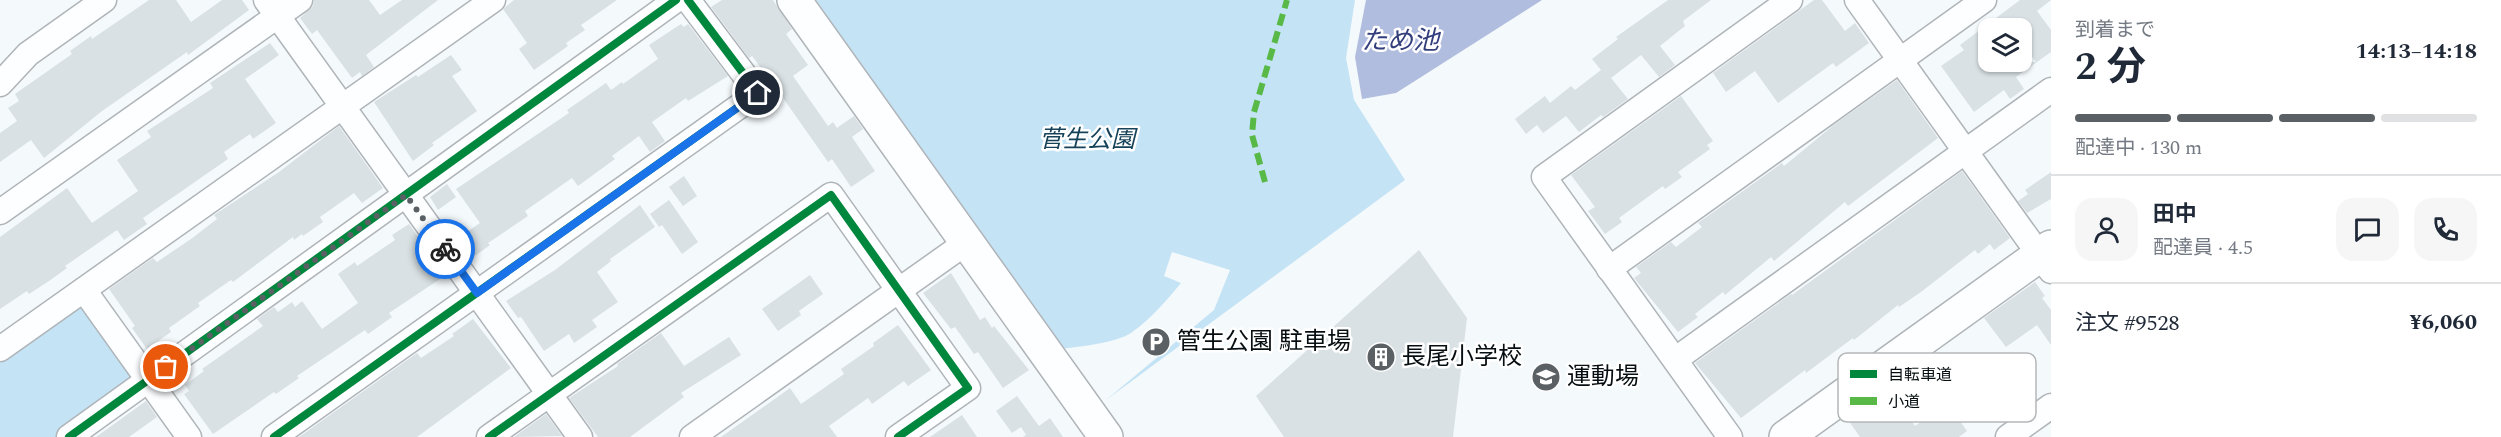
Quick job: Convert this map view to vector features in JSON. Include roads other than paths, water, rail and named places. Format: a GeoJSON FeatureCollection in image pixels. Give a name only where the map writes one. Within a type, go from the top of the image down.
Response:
{"type":"FeatureCollection","features":[{"type":"Feature","properties":{"kind":"street"},"geometry":{"type":"LineString","coordinates":[[0,84],[28,54],[104,0]]}},
{"type":"Feature","properties":{"kind":"street"},"geometry":{"type":"LineString","coordinates":[[0,212],[272,8],[300,0]]}},
{"type":"Feature","properties":{"kind":"street"},"geometry":{"type":"LineString","coordinates":[[0,349],[493,0]]}},
{"type":"Feature","properties":{"kind":"street"},"geometry":{"type":"LineString","coordinates":[[69,437],[676,0]]}},
{"type":"Feature","properties":{"kind":"street"},"geometry":{"type":"LineString","coordinates":[[274,437],[758,93],[688,0]]}},
{"type":"Feature","properties":{"kind":"street"},"geometry":{"type":"LineString","coordinates":[[794,0],[1104,436]]}},
{"type":"Feature","properties":{"kind":"street"},"geometry":{"type":"LineString","coordinates":[[1730,437],[1544,177],[1790,0]]}},
{"type":"Feature","properties":{"kind":"street"},"geometry":{"type":"LineString","coordinates":[[1857,0],[1965,151],[2047,258],[1908,353]]}},
{"type":"Feature","properties":{"kind":"street"},"geometry":{"type":"LineString","coordinates":[[1609,269],[1984,0]]}},
{"type":"Feature","properties":{"kind":"street"},"geometry":{"type":"LineString","coordinates":[[272,8],[580,437]]}},
{"type":"Feature","properties":{"kind":"street"},"geometry":{"type":"LineString","coordinates":[[1676,359],[2051,90]]}},
{"type":"Feature","properties":{"kind":"street"},"geometry":{"type":"LineString","coordinates":[[489,437],[831,195],[968,388],[898,437]]}},
{"type":"Feature","properties":{"kind":"street"},"geometry":{"type":"LineString","coordinates":[[692,437],[967,242]]}},
{"type":"Feature","properties":{"kind":"street"},"geometry":{"type":"LineString","coordinates":[[84,290],[189,437]]}},
{"type":"Feature","properties":{"kind":"street"},"geometry":{"type":"LineString","coordinates":[[1786,437],[1838,401]]}},
{"type":"Feature","properties":{"kind":"street"},"geometry":{"type":"LineString","coordinates":[[2036,417],[2051,406]]}},
{"type":"Feature","properties":{"kind":"street"},"geometry":{"type":"LineString","coordinates":[[2008,437],[2029,422]]}},
{"type":"Feature","properties":{"kind":"water","name":"ため池"},"geometry":{"type":"Polygon","coordinates":[[[1366,0],[1542,0],[1396,93],[1362,99],[1355,57],[1366,0]]]}},
{"type":"Feature","properties":{"kind":"place","name":"管生公園 駐車場"},"geometry":{"type":"Point","coordinates":[1156,342]}},
{"type":"Feature","properties":{"kind":"place","name":"長尾小学校"},"geometry":{"type":"Point","coordinates":[1381,357]}},
{"type":"Feature","properties":{"kind":"place","name":"運動場"},"geometry":{"type":"Point","coordinates":[1546,377]}},
{"type":"Feature","properties":{"kind":"park label","name":"菅生公園"},"geometry":{"type":"Point","coordinates":[1087,140]}}]}
